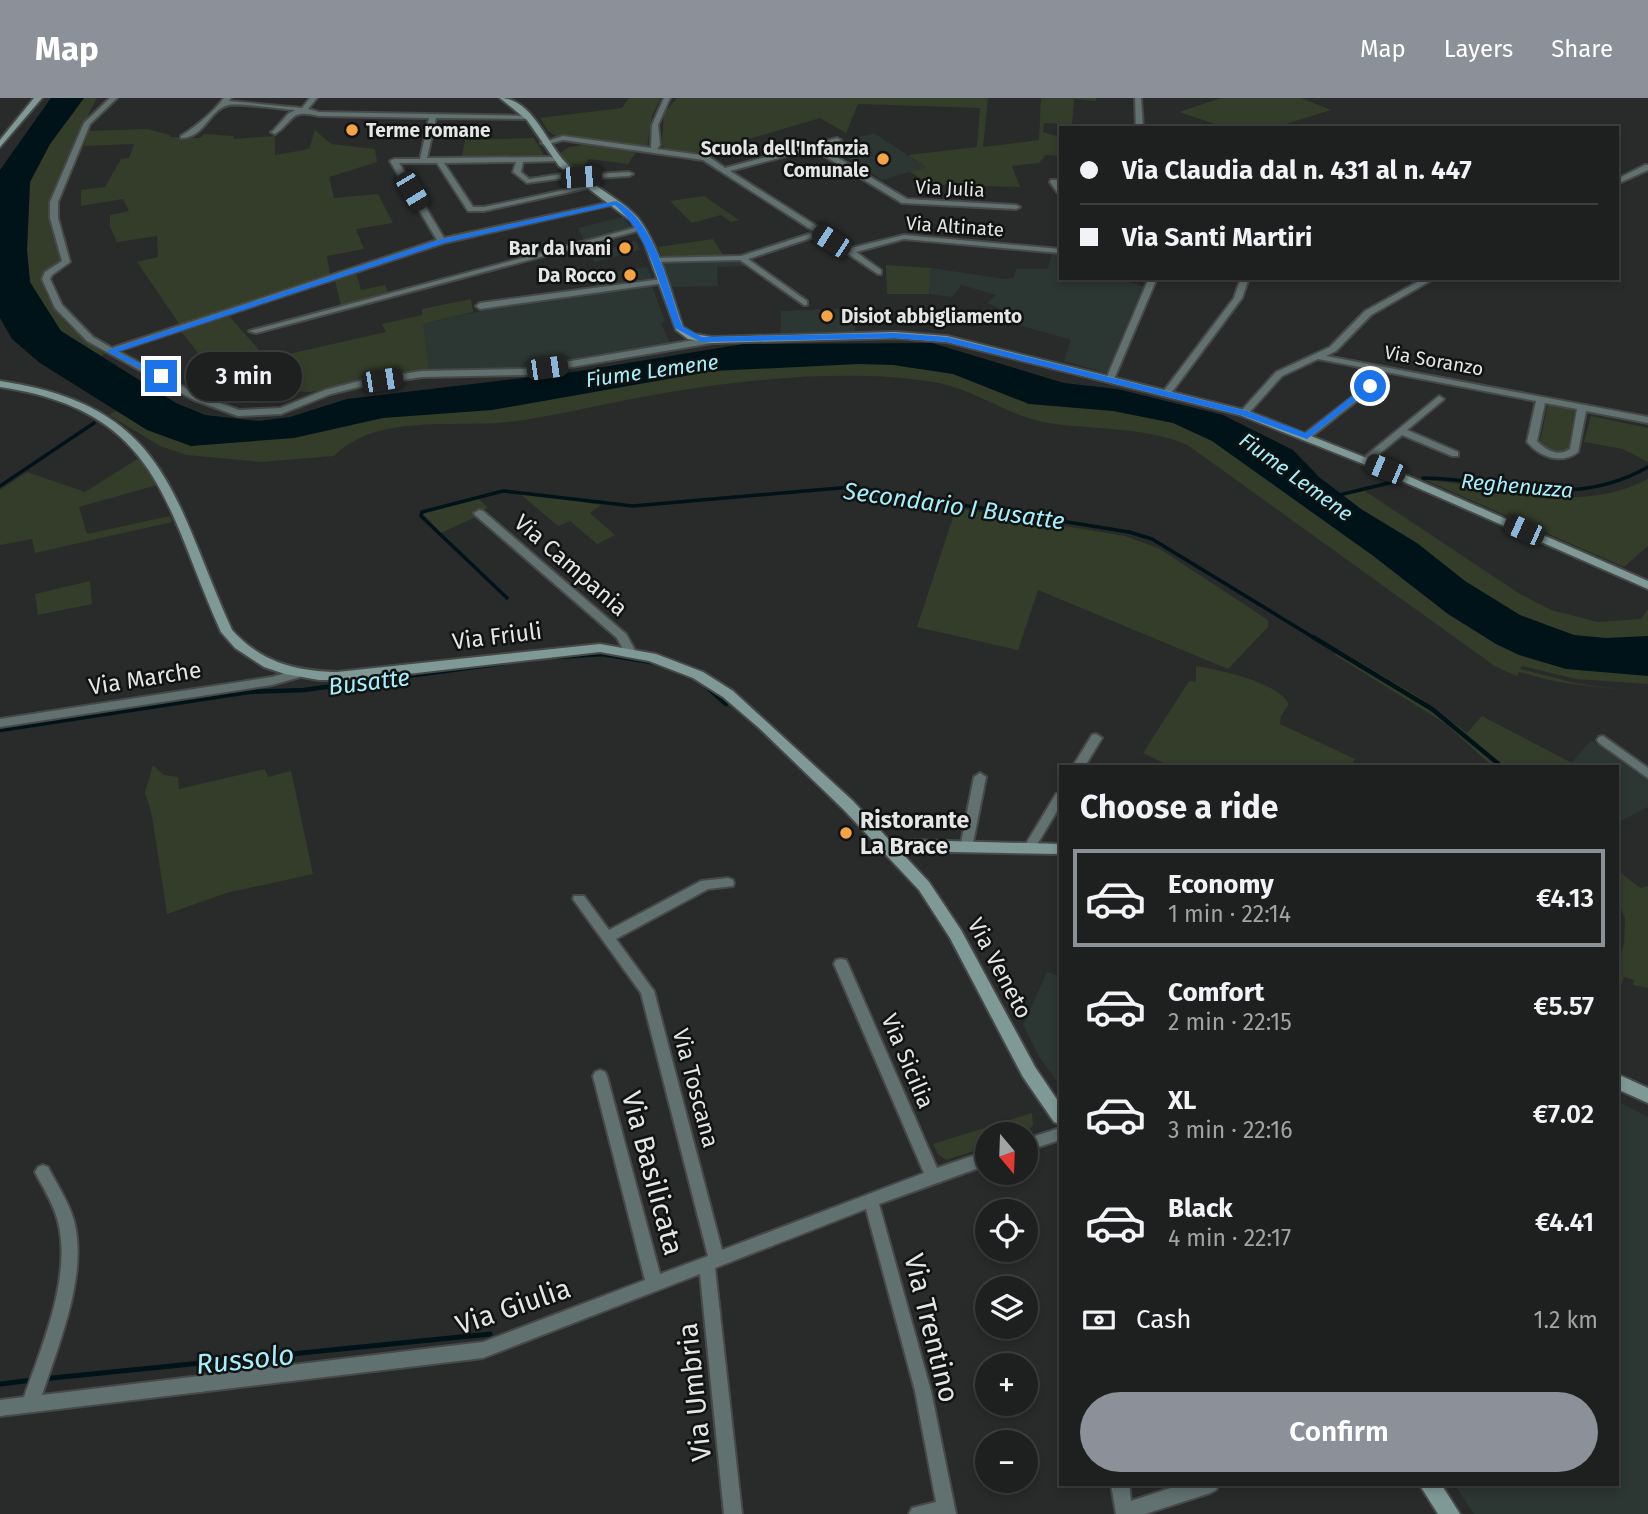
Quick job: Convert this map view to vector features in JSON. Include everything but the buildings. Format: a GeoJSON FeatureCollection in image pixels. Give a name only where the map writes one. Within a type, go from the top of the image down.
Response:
{"type":"FeatureCollection","features":[{"type":"Feature","properties":{"kind":"street"},"geometry":{"type":"LineString","coordinates":[[0,145],[38,98]]}},
{"type":"Feature","properties":{"kind":"street"},"geometry":{"type":"LineString","coordinates":[[114,98],[87,123],[76,158],[54,202],[54,218],[66,262],[46,277],[58,306],[79,330],[110,351],[210,405],[228,411],[253,414],[281,411],[328,392],[363,383],[422,374],[524,372],[712,340]]}},
{"type":"Feature","properties":{"kind":"street"},"geometry":{"type":"LineString","coordinates":[[275,132],[290,115],[303,110],[314,98]]}},
{"type":"Feature","properties":{"kind":"street"},"geometry":{"type":"LineString","coordinates":[[504,98],[530,118],[554,156],[616,203],[641,229],[679,328],[691,337],[712,340],[869,335],[930,337],[988,347],[1244,413],[1307,436],[1648,585]]}},
{"type":"Feature","properties":{"kind":"street"},"geometry":{"type":"LineString","coordinates":[[1138,98],[1140,126]]}},
{"type":"Feature","properties":{"kind":"street"},"geometry":{"type":"LineString","coordinates":[[653,151],[656,145],[655,125],[667,100]]}},
{"type":"Feature","properties":{"kind":"street"},"geometry":{"type":"LineString","coordinates":[[194,131],[227,101],[319,114],[530,118]]}},
{"type":"Feature","properties":{"kind":"street"},"geometry":{"type":"LineString","coordinates":[[423,160],[433,117]]}},
{"type":"Feature","properties":{"kind":"street"},"geometry":{"type":"LineString","coordinates":[[541,132],[564,141]]}},
{"type":"Feature","properties":{"kind":"street"},"geometry":{"type":"LineString","coordinates":[[725,170],[837,140]]}},
{"type":"Feature","properties":{"kind":"street"},"geometry":{"type":"LineString","coordinates":[[554,156],[564,141]]}},
{"type":"Feature","properties":{"kind":"street"},"geometry":{"type":"LineString","coordinates":[[545,143],[586,143],[705,158],[818,233],[850,251],[878,272]]}},
{"type":"Feature","properties":{"kind":"street","name":"Via Julia"},"geometry":{"type":"LineString","coordinates":[[814,146],[905,201],[1016,208]]}},
{"type":"Feature","properties":{"kind":"street"},"geometry":{"type":"LineString","coordinates":[[442,241],[394,161],[554,156]]}},
{"type":"Feature","properties":{"kind":"street"},"geometry":{"type":"LineString","coordinates":[[438,159],[471,209],[484,209],[593,186]]}},
{"type":"Feature","properties":{"kind":"street"},"geometry":{"type":"LineString","coordinates":[[520,159],[517,172],[527,181],[629,174]]}},
{"type":"Feature","properties":{"kind":"street"},"geometry":{"type":"LineString","coordinates":[[1619,181],[1648,167]]}},
{"type":"Feature","properties":{"kind":"street"},"geometry":{"type":"LineString","coordinates":[[1055,182],[1059,188]]}},
{"type":"Feature","properties":{"kind":"street"},"geometry":{"type":"LineString","coordinates":[[110,351],[442,241],[616,203]]}},
{"type":"Feature","properties":{"kind":"street"},"geometry":{"type":"LineString","coordinates":[[253,331],[641,229]]}},
{"type":"Feature","properties":{"kind":"street"},"geometry":{"type":"LineString","coordinates":[[655,260],[741,258],[818,233]]}},
{"type":"Feature","properties":{"kind":"street","name":"Via Altinate"},"geometry":{"type":"LineString","coordinates":[[850,251],[904,237],[1059,251]]}},
{"type":"Feature","properties":{"kind":"street"},"geometry":{"type":"LineString","coordinates":[[741,258],[804,303]]}},
{"type":"Feature","properties":{"kind":"street"},"geometry":{"type":"LineString","coordinates":[[1111,380],[1152,280]]}},
{"type":"Feature","properties":{"kind":"street"},"geometry":{"type":"LineString","coordinates":[[1166,394],[1238,298],[1244,280]]}},
{"type":"Feature","properties":{"kind":"street"},"geometry":{"type":"LineString","coordinates":[[1244,413],[1279,374],[1320,357],[1345,340],[1368,313],[1427,280]]}},
{"type":"Feature","properties":{"kind":"street"},"geometry":{"type":"LineString","coordinates":[[480,306],[662,281]]}},
{"type":"Feature","properties":{"kind":"street","name":"Via Soranzo"},"geometry":{"type":"LineString","coordinates":[[1320,357],[1648,420]]}},
{"type":"Feature","properties":{"kind":"street","name":"Via Friuli"},"geometry":{"type":"LineString","coordinates":[[0,384],[54,394],[134,441],[153,467],[232,639],[254,658],[296,674],[332,678],[600,648],[630,652],[677,664],[728,694],[889,847]]}},
{"type":"Feature","properties":{"kind":"street"},"geometry":{"type":"LineString","coordinates":[[1307,436],[1370,386]]}},
{"type":"Feature","properties":{"kind":"street"},"geometry":{"type":"LineString","coordinates":[[1541,398],[1532,442],[1552,455],[1565,456],[1575,450],[1582,406]]}},
{"type":"Feature","properties":{"kind":"street"},"geometry":{"type":"LineString","coordinates":[[1365,461],[1439,399]]}},
{"type":"Feature","properties":{"kind":"street"},"geometry":{"type":"LineString","coordinates":[[1401,431],[1455,454]]}},
{"type":"Feature","properties":{"kind":"street","name":"Via Campania"},"geometry":{"type":"LineString","coordinates":[[480,513],[622,636],[630,652]]}},
{"type":"Feature","properties":{"kind":"street","name":"Via Marche"},"geometry":{"type":"LineString","coordinates":[[0,723],[272,681],[296,674]]}},
{"type":"Feature","properties":{"kind":"street"},"geometry":{"type":"LineString","coordinates":[[1080,765],[1096,738]]}},
{"type":"Feature","properties":{"kind":"street"},"geometry":{"type":"LineString","coordinates":[[1603,740],[1648,774]]}},
{"type":"Feature","properties":{"kind":"street"},"geometry":{"type":"LineString","coordinates":[[966,848],[981,777]]}},
{"type":"Feature","properties":{"kind":"street"},"geometry":{"type":"LineString","coordinates":[[1028,850],[1059,799]]}},
{"type":"Feature","properties":{"kind":"street"},"geometry":{"type":"LineString","coordinates":[[889,847],[917,845],[1059,849]]}},
{"type":"Feature","properties":{"kind":"street","name":"Via Veneto"},"geometry":{"type":"LineString","coordinates":[[889,847],[924,886],[956,934],[1016,1049],[1059,1116]]}},
{"type":"Feature","properties":{"kind":"street"},"geometry":{"type":"LineString","coordinates":[[608,937],[706,884],[728,883]]}},
{"type":"Feature","properties":{"kind":"street","name":"Via Toscana"},"geometry":{"type":"LineString","coordinates":[[579,899],[647,991],[712,1262]]}},
{"type":"Feature","properties":{"kind":"street","name":"Via Sicilia"},"geometry":{"type":"LineString","coordinates":[[841,964],[933,1176]]}},
{"type":"Feature","properties":{"kind":"street","name":"Via Basilicata"},"geometry":{"type":"LineString","coordinates":[[600,1076],[654,1283]]}},
{"type":"Feature","properties":{"kind":"street"},"geometry":{"type":"LineString","coordinates":[[1619,1082],[1648,1096]]}},
{"type":"Feature","properties":{"kind":"street"},"geometry":{"type":"LineString","coordinates":[[1038,1141],[1059,1134]]}},
{"type":"Feature","properties":{"kind":"street","name":"Via Giulia"},"geometry":{"type":"LineString","coordinates":[[0,1408],[33,1396],[483,1350],[975,1162]]}},
{"type":"Feature","properties":{"kind":"street"},"geometry":{"type":"LineString","coordinates":[[33,1396],[60,1304],[68,1255],[68,1229],[43,1172]]}},
{"type":"Feature","properties":{"kind":"street","name":"Via Trentino"},"geometry":{"type":"LineString","coordinates":[[871,1201],[923,1391],[947,1511],[918,1514]]}},
{"type":"Feature","properties":{"kind":"street","name":"Via Umbria"},"geometry":{"type":"LineString","coordinates":[[712,1262],[733,1514]]}},
{"type":"Feature","properties":{"kind":"street"},"geometry":{"type":"LineString","coordinates":[[1120,1486],[1124,1513],[1204,1486]]}},
{"type":"Feature","properties":{"kind":"street"},"geometry":{"type":"LineString","coordinates":[[1430,1486],[1450,1514]]}},
{"type":"Feature","properties":{"kind":"shaded area"},"geometry":{"type":"Polygon","coordinates":[[[874,133],[926,167],[882,180],[828,145],[874,133]]]}},
{"type":"Feature","properties":{"kind":"shaded area"},"geometry":{"type":"Polygon","coordinates":[[[622,217],[632,228],[584,241],[578,228],[622,217]]]}},
{"type":"Feature","properties":{"kind":"shaded area"},"geometry":{"type":"Polygon","coordinates":[[[636,241],[640,250],[595,262],[590,254],[636,241]]]}},
{"type":"Feature","properties":{"kind":"shaded area"},"geometry":{"type":"Polygon","coordinates":[[[1052,252],[1059,253],[1059,280],[1121,280],[1143,286],[1106,373],[1064,361],[1071,340],[994,318],[999,308],[987,303],[996,295],[961,285],[953,297],[929,294],[931,268],[1006,279],[1014,277],[1016,269],[1048,269],[1052,252]]]}},
{"type":"Feature","properties":{"kind":"shaded area"},"geometry":{"type":"Polygon","coordinates":[[[741,262],[747,266],[717,267],[718,286],[671,287],[662,263],[741,262]]]}},
{"type":"Feature","properties":{"kind":"shaded area"},"geometry":{"type":"Polygon","coordinates":[[[647,267],[652,278],[597,286],[591,281],[603,278],[601,273],[647,267]]]}},
{"type":"Feature","properties":{"kind":"shaded area"},"geometry":{"type":"Polygon","coordinates":[[[652,286],[665,321],[661,323],[671,345],[506,370],[370,379],[310,392],[284,390],[258,361],[494,308],[652,286]]]}},
{"type":"Feature","properties":{"kind":"shaded area"},"geometry":{"type":"Polygon","coordinates":[[[854,308],[855,331],[780,334],[781,311],[854,308]]]}},
{"type":"Feature","properties":{"kind":"shaded area"},"geometry":{"type":"Polygon","coordinates":[[[1591,740],[1648,781],[1648,807],[1619,822],[1619,765],[1570,765],[1591,740]]]}},
{"type":"Feature","properties":{"kind":"shaded area"},"geometry":{"type":"Polygon","coordinates":[[[1047,972],[1059,976],[1059,1085],[1038,1055],[1023,1025],[1047,972]]]}},
{"type":"Feature","properties":{"kind":"shaded area"},"geometry":{"type":"Polygon","coordinates":[[[1619,1102],[1648,1117],[1648,1514],[1474,1514],[1455,1486],[1619,1486],[1619,1102]]]}},
{"type":"Feature","properties":{"kind":"green space"},"geometry":{"type":"Polygon","coordinates":[[[84,98],[97,98],[81,129],[48,209],[61,262],[42,276],[49,301],[56,312],[74,331],[105,354],[101,356],[61,331],[48,314],[30,282],[27,250],[30,182],[50,144],[84,98]]]}},
{"type":"Feature","properties":{"kind":"green space"},"geometry":{"type":"Polygon","coordinates":[[[629,98],[661,98],[652,116],[647,147],[556,136],[548,131],[540,118],[622,108],[629,98]]]}},
{"type":"Feature","properties":{"kind":"green space"},"geometry":{"type":"Polygon","coordinates":[[[677,98],[988,98],[983,147],[1039,140],[1041,98],[1096,98],[1096,101],[1074,99],[1072,125],[1044,123],[1043,132],[1059,137],[1059,156],[1046,155],[1039,163],[1012,166],[1020,187],[918,184],[926,182],[910,172],[926,167],[908,155],[977,147],[980,108],[858,104],[846,133],[820,118],[702,153],[665,149],[662,145],[664,113],[677,98]]]}},
{"type":"Feature","properties":{"kind":"green space"},"geometry":{"type":"Polygon","coordinates":[[[1221,98],[1301,98],[1331,110],[1279,126],[1221,126],[1179,112],[1221,98]]]}},
{"type":"Feature","properties":{"kind":"green space"},"geometry":{"type":"Polygon","coordinates":[[[147,129],[170,137],[200,138],[204,134],[234,136],[233,139],[275,136],[275,155],[309,149],[315,130],[331,144],[375,149],[377,162],[329,177],[334,198],[378,194],[393,223],[356,229],[364,249],[327,256],[330,275],[180,325],[137,262],[158,257],[157,236],[117,242],[110,227],[110,215],[129,211],[123,199],[81,206],[81,190],[105,187],[121,159],[129,158],[134,144],[84,146],[89,131],[147,129]]]}},
{"type":"Feature","properties":{"kind":"green space"},"geometry":{"type":"Polygon","coordinates":[[[534,138],[545,157],[462,157],[465,140],[534,138]]]}},
{"type":"Feature","properties":{"kind":"green space"},"geometry":{"type":"Polygon","coordinates":[[[583,145],[636,152],[628,164],[589,159],[579,171],[565,161],[560,153],[569,147],[583,145]]]}},
{"type":"Feature","properties":{"kind":"green space"},"geometry":{"type":"Polygon","coordinates":[[[704,196],[739,220],[731,222],[721,215],[692,223],[670,201],[704,196]]]}},
{"type":"Feature","properties":{"kind":"green space"},"geometry":{"type":"Polygon","coordinates":[[[713,239],[723,255],[662,257],[658,247],[713,239]]]}},
{"type":"Feature","properties":{"kind":"green space"},"geometry":{"type":"Polygon","coordinates":[[[886,265],[931,268],[929,294],[887,294],[886,265]]]}},
{"type":"Feature","properties":{"kind":"green space"},"geometry":{"type":"Polygon","coordinates":[[[356,273],[361,290],[385,285],[388,292],[341,306],[335,281],[356,273]]]}},
{"type":"Feature","properties":{"kind":"green space"},"geometry":{"type":"Polygon","coordinates":[[[471,299],[473,312],[423,324],[429,371],[310,392],[284,390],[270,374],[214,374],[181,331],[229,316],[267,359],[386,332],[382,324],[422,315],[422,309],[471,299]]]}},
{"type":"Feature","properties":{"kind":"green space"},"geometry":{"type":"Polygon","coordinates":[[[854,350],[1064,392],[1139,398],[1331,496],[1351,490],[1365,491],[1520,594],[1551,610],[1598,622],[1641,619],[1648,609],[1648,684],[1576,679],[1522,666],[1520,669],[1575,683],[1629,691],[1558,682],[1519,672],[1517,676],[1496,667],[1189,446],[1172,439],[1136,432],[1043,422],[933,382],[827,376],[717,385],[525,420],[393,428],[371,433],[352,442],[334,456],[260,462],[187,455],[160,446],[109,415],[142,396],[238,432],[854,350]]]}},
{"type":"Feature","properties":{"kind":"green space"},"geometry":{"type":"Polygon","coordinates":[[[1548,404],[1574,409],[1568,453],[1552,452],[1540,442],[1548,404]]]}},
{"type":"Feature","properties":{"kind":"green space"},"geometry":{"type":"Polygon","coordinates":[[[1591,416],[1648,428],[1648,462],[1623,449],[1584,442],[1591,416]]]}},
{"type":"Feature","properties":{"kind":"green space"},"geometry":{"type":"Polygon","coordinates":[[[139,458],[157,485],[79,507],[87,534],[170,516],[172,522],[35,553],[32,539],[0,545],[0,490],[27,472],[85,492],[139,458]]]}},
{"type":"Feature","properties":{"kind":"green space"},"geometry":{"type":"Polygon","coordinates":[[[1648,479],[1648,546],[1624,567],[1425,480],[1538,496],[1566,497],[1594,496],[1622,490],[1648,479]]]}},
{"type":"Feature","properties":{"kind":"green space"},"geometry":{"type":"Polygon","coordinates":[[[518,492],[601,505],[590,513],[615,535],[597,544],[570,521],[558,526],[518,492]]]}},
{"type":"Feature","properties":{"kind":"green space"},"geometry":{"type":"Polygon","coordinates":[[[478,498],[488,508],[477,512],[480,515],[441,533],[422,513],[478,498]]]}},
{"type":"Feature","properties":{"kind":"green space"},"geometry":{"type":"Polygon","coordinates":[[[956,508],[1125,536],[1160,549],[1268,620],[1268,627],[1228,669],[1038,590],[1018,650],[917,627],[956,508]]]}},
{"type":"Feature","properties":{"kind":"green space"},"geometry":{"type":"Polygon","coordinates":[[[90,581],[92,604],[38,615],[35,594],[90,581]]]}},
{"type":"Feature","properties":{"kind":"green space"},"geometry":{"type":"Polygon","coordinates":[[[1338,649],[1417,696],[1467,733],[1482,716],[1572,763],[1491,765],[1446,724],[1335,655],[1338,649]]]}},
{"type":"Feature","properties":{"kind":"green space"},"geometry":{"type":"Polygon","coordinates":[[[1196,666],[1261,683],[1283,696],[1289,704],[1281,716],[1280,724],[1355,759],[1351,765],[1168,765],[1143,753],[1189,681],[1196,682],[1196,666]]]}},
{"type":"Feature","properties":{"kind":"green space"},"geometry":{"type":"Polygon","coordinates":[[[153,765],[164,775],[178,777],[179,789],[265,769],[268,777],[291,771],[313,874],[226,893],[167,914],[152,816],[145,792],[153,765]]]}},
{"type":"Feature","properties":{"kind":"green space"},"geometry":{"type":"Polygon","coordinates":[[[1619,872],[1640,888],[1648,886],[1648,988],[1633,985],[1634,980],[1624,977],[1619,991],[1619,960],[1624,944],[1625,919],[1619,903],[1619,872]]]}},
{"type":"Feature","properties":{"kind":"green space"},"geometry":{"type":"Polygon","coordinates":[[[1032,1113],[1033,1122],[1003,1122],[1032,1113]]]}},
{"type":"Feature","properties":{"kind":"green space"},"geometry":{"type":"Polygon","coordinates":[[[975,1131],[975,1151],[946,1160],[938,1154],[933,1144],[975,1131]]]}},
{"type":"Feature","properties":{"kind":"water","name":"Fiume Lemene"},"geometry":{"type":"Polygon","coordinates":[[[51,98],[84,98],[50,144],[30,182],[27,250],[30,282],[61,331],[176,403],[205,415],[259,421],[290,417],[347,399],[573,372],[743,344],[932,343],[1064,383],[1117,389],[1223,415],[1293,450],[1319,477],[1361,509],[1417,543],[1465,581],[1520,615],[1574,635],[1606,638],[1648,636],[1648,676],[1566,669],[1519,655],[1496,644],[1448,614],[1372,555],[1212,441],[1173,423],[1113,411],[1029,404],[953,374],[893,365],[859,364],[713,371],[492,410],[383,418],[294,438],[191,446],[147,430],[40,363],[12,339],[0,318],[0,170],[51,98]]]}},
{"type":"Feature","properties":{"kind":"waterway"},"geometry":{"type":"LineString","coordinates":[[0,486],[94,423]]}},
{"type":"Feature","properties":{"kind":"waterway","name":"Reghenuzza"},"geometry":{"type":"LineString","coordinates":[[1423,478],[1564,490],[1619,480],[1648,467]]}},
{"type":"Feature","properties":{"kind":"waterway","name":"Reghenuzza"},"geometry":{"type":"LineString","coordinates":[[1339,495],[1393,482]]}},
{"type":"Feature","properties":{"kind":"waterway","name":"Secondario I Busatte"},"geometry":{"type":"LineString","coordinates":[[507,598],[421,516],[422,512],[503,491],[633,506],[851,487],[1129,532],[1152,539],[1316,639]]}},
{"type":"Feature","properties":{"kind":"waterway","name":"Secondario I Busatte"},"geometry":{"type":"LineString","coordinates":[[1313,637],[1432,709],[1500,765]]}},
{"type":"Feature","properties":{"kind":"waterway","name":"Busatte"},"geometry":{"type":"LineString","coordinates":[[558,657],[602,654],[657,663]]}},
{"type":"Feature","properties":{"kind":"waterway","name":"Busatte"},"geometry":{"type":"LineString","coordinates":[[0,730],[249,692],[304,690],[504,663]]}},
{"type":"Feature","properties":{"kind":"waterway","name":"Busatte"},"geometry":{"type":"LineString","coordinates":[[706,686],[726,704]]}},
{"type":"Feature","properties":{"kind":"waterway","name":"Russolo"},"geometry":{"type":"LineString","coordinates":[[42,1379],[490,1334]]}},
{"type":"Feature","properties":{"kind":"waterway","name":"Russolo"},"geometry":{"type":"LineString","coordinates":[[0,1384],[33,1380]]}},
{"type":"Feature","properties":{"kind":"place","name":"Terme romane"},"geometry":{"type":"Point","coordinates":[352,130]}},
{"type":"Feature","properties":{"kind":"place","name":"Scuola dell'Infanzia Comunale"},"geometry":{"type":"Point","coordinates":[883,159]}},
{"type":"Feature","properties":{"kind":"place","name":"Bar da Ivani"},"geometry":{"type":"Point","coordinates":[625,248]}},
{"type":"Feature","properties":{"kind":"place","name":"Da Rocco"},"geometry":{"type":"Point","coordinates":[630,275]}},
{"type":"Feature","properties":{"kind":"place","name":"Disiot abbigliamento"},"geometry":{"type":"Point","coordinates":[827,316]}},
{"type":"Feature","properties":{"kind":"place","name":"Ristorante La Brace"},"geometry":{"type":"Point","coordinates":[846,833]}},
{"type":"Feature","properties":{"kind":"route"},"geometry":{"type":"LineString","coordinates":[[161,376],[110,351],[442,241],[616,203],[634,219],[644,234],[676,322],[679,328],[691,337],[722,340],[895,335],[947,339],[988,347],[1244,413],[1307,436],[1370,386]]}}]}
